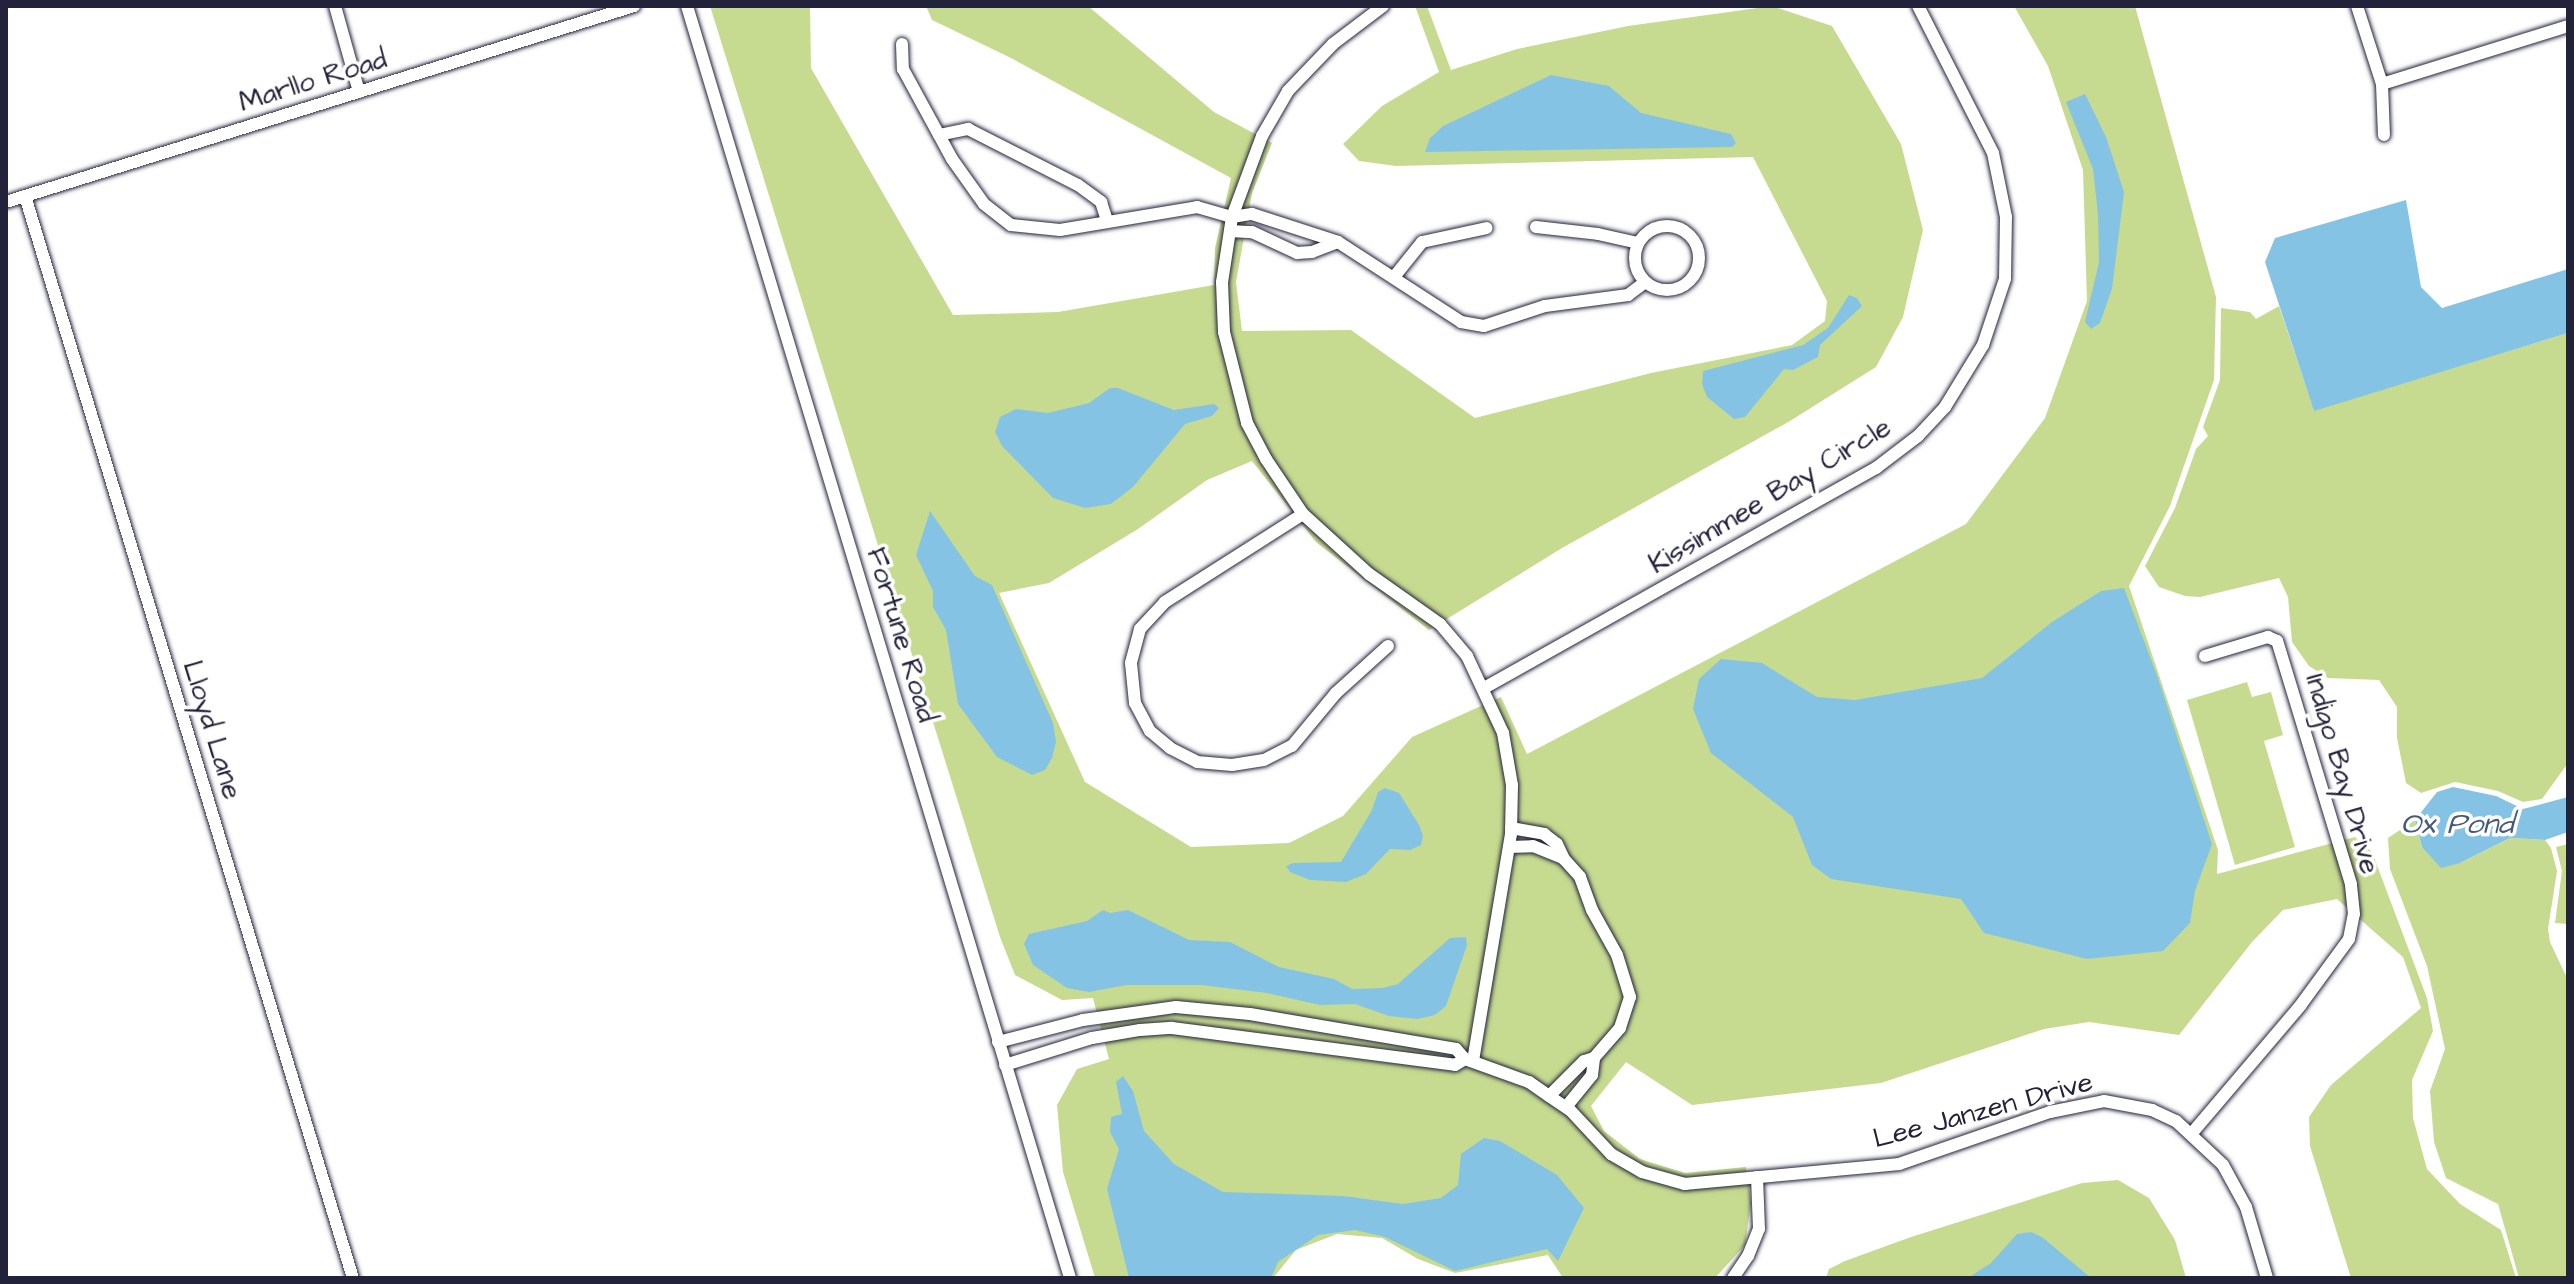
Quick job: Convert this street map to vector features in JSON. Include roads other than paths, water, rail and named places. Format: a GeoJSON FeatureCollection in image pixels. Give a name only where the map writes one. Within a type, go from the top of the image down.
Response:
{"type":"FeatureCollection","features":[{"type":"Feature","properties":{"kind":"street"},"geometry":{"type":"LineString","coordinates":[[335,6],[359,92]]}},
{"type":"Feature","properties":{"kind":"street","name":"Marllo Road"},"geometry":{"type":"LineString","coordinates":[[6,202],[634,6]]}},
{"type":"Feature","properties":{"kind":"street","name":"Fortune Road"},"geometry":{"type":"LineString","coordinates":[[687,6],[1070,1278]]}},
{"type":"Feature","properties":{"kind":"street"},"geometry":{"type":"LineString","coordinates":[[1005,1065],[1085,1040],[1172,1028],[1455,1065],[1469,1060],[1511,828],[1512,785],[1503,733],[1467,656],[1440,624],[1369,574],[1303,514],[1253,435],[1233,380],[1224,332],[1222,282],[1231,224],[1262,136],[1288,91],[1333,44],[1383,6]]}},
{"type":"Feature","properties":{"kind":"street","name":"Kissimmee Bay Circle"},"geometry":{"type":"LineString","coordinates":[[1484,688],[1876,468],[1918,436],[1952,394],[1983,345],[2005,279],[2006,217],[1993,153],[1918,6]]}},
{"type":"Feature","properties":{"kind":"street"},"geometry":{"type":"LineString","coordinates":[[2357,6],[2382,84],[2384,135]]}},
{"type":"Feature","properties":{"kind":"street"},"geometry":{"type":"LineString","coordinates":[[2382,84],[2568,26]]}},
{"type":"Feature","properties":{"kind":"street"},"geometry":{"type":"LineString","coordinates":[[902,44],[903,69],[939,135],[984,204],[1011,225],[1060,230],[1197,207],[1297,253],[1312,252],[1338,242]]}},
{"type":"Feature","properties":{"kind":"street"},"geometry":{"type":"LineString","coordinates":[[939,135],[968,129],[1078,185],[1101,202],[1107,221]]}},
{"type":"Feature","properties":{"kind":"street","name":"Lloyd Lane"},"geometry":{"type":"LineString","coordinates":[[25,196],[353,1278]]}},
{"type":"Feature","properties":{"kind":"street"},"geometry":{"type":"LineString","coordinates":[[1231,224],[1252,214],[1338,242],[1461,322],[1484,326],[1545,306],[1628,295],[1645,282]]}},
{"type":"Feature","properties":{"kind":"street"},"geometry":{"type":"LineString","coordinates":[[1536,227],[1598,234],[1638,243]]}},
{"type":"Feature","properties":{"kind":"street"},"geometry":{"type":"LineString","coordinates":[[1676,227],[1694,240],[1698,250],[1697,271],[1683,286],[1663,291],[1645,282],[1635,264],[1638,243],[1654,228],[1676,227]]}},
{"type":"Feature","properties":{"kind":"street"},"geometry":{"type":"LineString","coordinates":[[1394,277],[1422,242],[1487,228]]}},
{"type":"Feature","properties":{"kind":"street"},"geometry":{"type":"LineString","coordinates":[[1303,514],[1165,602],[1140,629],[1131,663],[1135,703],[1150,731],[1170,748],[1197,762],[1232,765],[1264,760],[1292,746],[1336,693],[1388,646]]}},
{"type":"Feature","properties":{"kind":"street","name":"Indigo Bay Drive"},"geometry":{"type":"LineString","coordinates":[[2192,1133],[2300,1006],[2349,939],[2354,914],[2351,884],[2277,641],[2268,637],[2205,656]]}},
{"type":"Feature","properties":{"kind":"street"},"geometry":{"type":"LineString","coordinates":[[1511,828],[1544,834],[1557,844],[1564,859],[1580,877],[1592,910],[1617,955],[1630,997],[1620,1028],[1594,1058],[1584,1061],[1549,1096]]}},
{"type":"Feature","properties":{"kind":"street"},"geometry":{"type":"LineString","coordinates":[[1509,847],[1546,849],[1564,859]]}},
{"type":"Feature","properties":{"kind":"street","name":"Lee Janzen Drive"},"geometry":{"type":"LineString","coordinates":[[998,1042],[1080,1021],[1176,1007],[1288,1021],[1456,1049],[1469,1060],[1529,1082],[1566,1107],[1611,1154],[1642,1172],[1685,1184],[1899,1164],[2050,1112],[2104,1101],[2152,1110],[2176,1121],[2223,1165],[2246,1207],[2267,1278]]}},
{"type":"Feature","properties":{"kind":"street"},"geometry":{"type":"LineString","coordinates":[[1080,1021],[1085,1040]]}},
{"type":"Feature","properties":{"kind":"street"},"geometry":{"type":"LineString","coordinates":[[1285,1042],[1288,1021]]}},
{"type":"Feature","properties":{"kind":"street"},"geometry":{"type":"LineString","coordinates":[[1566,1107],[1592,1075],[1594,1058]]}},
{"type":"Feature","properties":{"kind":"street"},"geometry":{"type":"LineString","coordinates":[[1733,1278],[1748,1256],[1759,1229],[1757,1177]]}},
{"type":"Feature","properties":{"kind":"water"},"geometry":{"type":"Polygon","coordinates":[[[1551,75],[1609,86],[1641,113],[1731,134],[1736,143],[1732,147],[1425,152],[1430,138],[1443,126],[1551,75]]]}},
{"type":"Feature","properties":{"kind":"water"},"geometry":{"type":"Polygon","coordinates":[[[2085,94],[2106,137],[2124,192],[2112,289],[2100,323],[2091,329],[2085,322],[2099,262],[2093,169],[2066,102],[2085,94]]]}},
{"type":"Feature","properties":{"kind":"water"},"geometry":{"type":"Polygon","coordinates":[[[2406,200],[2421,287],[2442,308],[2568,269],[2568,333],[2314,411],[2265,262],[2275,238],[2406,200]]]}},
{"type":"Feature","properties":{"kind":"water"},"geometry":{"type":"Polygon","coordinates":[[[1849,295],[1857,298],[1862,306],[1820,345],[1818,357],[1793,370],[1784,369],[1745,417],[1734,419],[1707,397],[1702,384],[1703,371],[1803,345],[1828,328],[1849,295]]]}},
{"type":"Feature","properties":{"kind":"water"},"geometry":{"type":"Polygon","coordinates":[[[1110,388],[1118,388],[1174,410],[1214,404],[1219,408],[1212,416],[1185,424],[1133,487],[1111,504],[1085,508],[1053,498],[1002,446],[995,432],[1000,417],[1016,409],[1048,413],[1089,403],[1110,388]]]}},
{"type":"Feature","properties":{"kind":"water"},"geometry":{"type":"Polygon","coordinates":[[[930,511],[975,576],[992,585],[1053,723],[1056,742],[1045,770],[1032,775],[997,757],[958,704],[946,630],[933,607],[933,591],[916,555],[930,511]]]}},
{"type":"Feature","properties":{"kind":"water"},"geometry":{"type":"Polygon","coordinates":[[[2124,588],[2158,678],[2212,844],[2195,891],[2190,923],[2163,951],[2087,959],[1984,933],[1961,899],[1831,879],[1812,865],[1793,817],[1711,753],[1693,709],[1699,679],[1721,659],[1762,663],[1817,697],[1855,700],[1982,678],[2052,622],[2101,591],[2124,588]]]}},
{"type":"Feature","properties":{"kind":"water","name":"Ox Pond"},"geometry":{"type":"Polygon","coordinates":[[[2453,787],[2496,796],[2523,809],[2568,797],[2568,832],[2545,840],[2510,838],[2460,863],[2441,868],[2422,847],[2415,820],[2437,792],[2453,787]]]}},
{"type":"Feature","properties":{"kind":"water"},"geometry":{"type":"Polygon","coordinates":[[[1385,788],[1399,793],[1419,825],[1423,836],[1421,845],[1410,850],[1390,849],[1366,874],[1346,882],[1310,880],[1290,872],[1286,866],[1293,863],[1341,862],[1372,810],[1378,792],[1385,788]]]}},
{"type":"Feature","properties":{"kind":"water"},"geometry":{"type":"Polygon","coordinates":[[[1103,910],[1110,913],[1128,910],[1189,940],[1230,942],[1279,967],[1334,979],[1352,989],[1398,984],[1450,938],[1466,937],[1467,945],[1446,1006],[1435,1015],[1418,1019],[1389,1016],[1355,1004],[1320,1005],[1267,993],[1201,985],[1126,985],[1089,992],[1067,988],[1033,965],[1024,944],[1029,934],[1087,921],[1103,910]]]}},
{"type":"Feature","properties":{"kind":"water"},"geometry":{"type":"Polygon","coordinates":[[[1123,1076],[1133,1091],[1144,1131],[1174,1164],[1223,1192],[1344,1196],[1403,1204],[1441,1198],[1458,1185],[1461,1154],[1484,1138],[1500,1141],[1557,1175],[1584,1208],[1558,1261],[1547,1249],[1455,1271],[1385,1237],[1355,1230],[1318,1235],[1278,1262],[1271,1278],[1129,1278],[1107,1189],[1119,1149],[1110,1132],[1111,1117],[1122,1114],[1116,1082],[1123,1076]]]}},
{"type":"Feature","properties":{"kind":"water"},"geometry":{"type":"Polygon","coordinates":[[[2031,1232],[2042,1237],[2091,1278],[1968,1278],[1991,1263],[2017,1234],[2031,1232]]]}}]}
